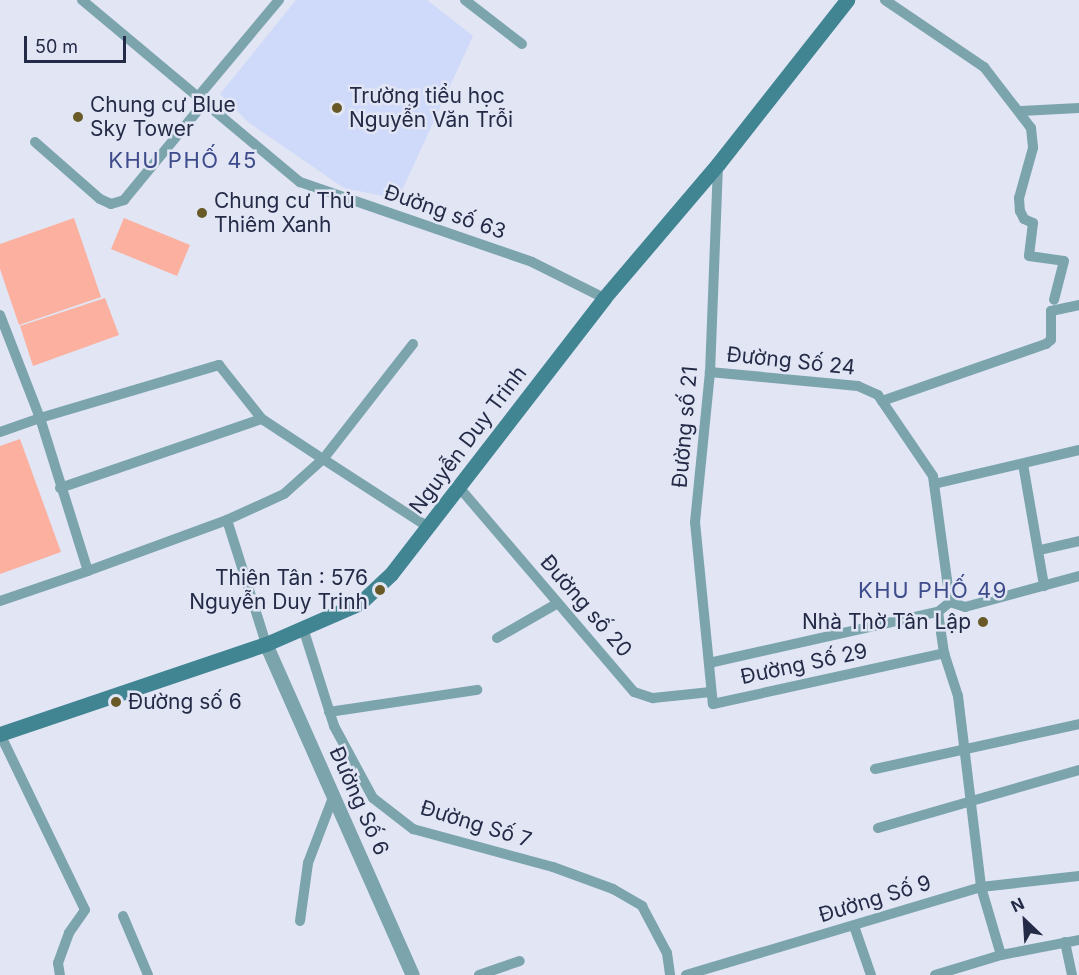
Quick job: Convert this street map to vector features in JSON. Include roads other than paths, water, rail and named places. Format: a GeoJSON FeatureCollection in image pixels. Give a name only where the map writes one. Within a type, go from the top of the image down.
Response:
{"type":"FeatureCollection","features":[{"type":"Feature","properties":{"kind":"main road","name":"Nguyễn Duy Trinh"},"geometry":{"type":"LineString","coordinates":[[0,734],[266,644],[360,603],[391,574],[604,298],[718,164],[847,0]]}},
{"type":"Feature","properties":{"kind":"street","name":"Đường số 63"},"geometry":{"type":"LineString","coordinates":[[82,0],[300,182],[532,262],[604,298]]}},
{"type":"Feature","properties":{"kind":"street"},"geometry":{"type":"LineString","coordinates":[[35,142],[100,199],[111,204],[124,200],[276,4],[264,0]]}},
{"type":"Feature","properties":{"kind":"street"},"geometry":{"type":"LineString","coordinates":[[465,0],[522,44]]}},
{"type":"Feature","properties":{"kind":"street"},"geometry":{"type":"LineString","coordinates":[[885,0],[984,67],[1021,111],[1034,139],[1019,198],[1020,211],[1024,219],[1033,223],[1029,256],[1064,261],[1054,300]]}},
{"type":"Feature","properties":{"kind":"street"},"geometry":{"type":"LineString","coordinates":[[1021,111],[1079,108]]}},
{"type":"Feature","properties":{"kind":"street","name":"Đường số 21"},"geometry":{"type":"LineString","coordinates":[[711,692],[695,522],[710,372],[718,164]]}},
{"type":"Feature","properties":{"kind":"street"},"geometry":{"type":"LineString","coordinates":[[882,401],[1047,344],[1051,340],[1051,311],[1079,305]]}},
{"type":"Feature","properties":{"kind":"street"},"geometry":{"type":"LineString","coordinates":[[0,315],[3,341],[40,418],[60,488],[88,571]]}},
{"type":"Feature","properties":{"kind":"street"},"geometry":{"type":"LineString","coordinates":[[0,601],[227,520],[284,494],[324,459],[413,344]]}},
{"type":"Feature","properties":{"kind":"street"},"geometry":{"type":"LineString","coordinates":[[0,432],[219,365],[262,418],[428,527]]}},
{"type":"Feature","properties":{"kind":"street","name":"Đường Số 24"},"geometry":{"type":"LineString","coordinates":[[710,372],[858,386],[882,401],[933,477],[950,602]]}},
{"type":"Feature","properties":{"kind":"street"},"geometry":{"type":"LineString","coordinates":[[60,488],[262,418]]}},
{"type":"Feature","properties":{"kind":"street"},"geometry":{"type":"LineString","coordinates":[[934,484],[1079,450]]}},
{"type":"Feature","properties":{"kind":"street"},"geometry":{"type":"LineString","coordinates":[[1023,464],[1040,550],[1044,586]]}},
{"type":"Feature","properties":{"kind":"street","name":"Đường số 20"},"geometry":{"type":"LineString","coordinates":[[458,486],[634,692],[653,698],[711,692]]}},
{"type":"Feature","properties":{"kind":"street"},"geometry":{"type":"LineString","coordinates":[[227,520],[266,644]]}},
{"type":"Feature","properties":{"kind":"street"},"geometry":{"type":"LineString","coordinates":[[1040,550],[1079,540]]}},
{"type":"Feature","properties":{"kind":"street"},"geometry":{"type":"LineString","coordinates":[[709,663],[938,612],[950,602],[965,607],[1079,576]]}},
{"type":"Feature","properties":{"kind":"street"},"geometry":{"type":"LineString","coordinates":[[497,638],[558,603]]}},
{"type":"Feature","properties":{"kind":"street"},"geometry":{"type":"LineString","coordinates":[[938,612],[944,653],[958,696],[981,887],[1000,955]]}},
{"type":"Feature","properties":{"kind":"street","name":"Đường Số 7"},"geometry":{"type":"LineString","coordinates":[[303,628],[329,712],[373,798],[413,829],[553,867],[613,889],[642,906],[667,953],[670,975]]}},
{"type":"Feature","properties":{"kind":"street","name":"Đường Số 6"},"geometry":{"type":"LineString","coordinates":[[266,644],[412,975]]}},
{"type":"Feature","properties":{"kind":"street","name":"Đường Số 29"},"geometry":{"type":"LineString","coordinates":[[711,692],[713,704],[944,653]]}},
{"type":"Feature","properties":{"kind":"street"},"geometry":{"type":"LineString","coordinates":[[329,712],[477,690]]}},
{"type":"Feature","properties":{"kind":"street"},"geometry":{"type":"LineString","coordinates":[[875,769],[1079,724]]}},
{"type":"Feature","properties":{"kind":"street"},"geometry":{"type":"LineString","coordinates":[[0,734],[85,910],[69,933],[58,963],[60,975]]}},
{"type":"Feature","properties":{"kind":"street"},"geometry":{"type":"LineString","coordinates":[[878,828],[1079,770]]}},
{"type":"Feature","properties":{"kind":"street"},"geometry":{"type":"LineString","coordinates":[[300,921],[308,863],[334,795]]}},
{"type":"Feature","properties":{"kind":"street","name":"Đường Số 9"},"geometry":{"type":"LineString","coordinates":[[686,975],[981,887],[1079,876]]}},
{"type":"Feature","properties":{"kind":"street"},"geometry":{"type":"LineString","coordinates":[[123,916],[148,975]]}},
{"type":"Feature","properties":{"kind":"street"},"geometry":{"type":"LineString","coordinates":[[854,926],[871,975]]}},
{"type":"Feature","properties":{"kind":"street"},"geometry":{"type":"LineString","coordinates":[[934,975],[1000,955],[1079,940]]}},
{"type":"Feature","properties":{"kind":"street"},"geometry":{"type":"LineString","coordinates":[[1065,942],[1072,975]]}},
{"type":"Feature","properties":{"kind":"street"},"geometry":{"type":"LineString","coordinates":[[478,975],[520,961]]}},
{"type":"Feature","properties":{"kind":"place","name":"Trường tiểu học Nguyễn Văn Trỗi"},"geometry":{"type":"Point","coordinates":[337,108]}},
{"type":"Feature","properties":{"kind":"place","name":"Chung cư Blue Sky Tower"},"geometry":{"type":"Point","coordinates":[78,117]}},
{"type":"Feature","properties":{"kind":"place","name":"Chung cư Thủ Thiêm Xanh"},"geometry":{"type":"Point","coordinates":[202,213]}},
{"type":"Feature","properties":{"kind":"place","name":"Thiên Tân : 576 Nguyễn Duy Trinh"},"geometry":{"type":"Point","coordinates":[380,590]}},
{"type":"Feature","properties":{"kind":"place","name":"Nhà Thờ Tân Lập"},"geometry":{"type":"Point","coordinates":[983,622]}},
{"type":"Feature","properties":{"kind":"place","name":"Đường số 6"},"geometry":{"type":"Point","coordinates":[116,702]}},
{"type":"Feature","properties":{"kind":"district","name":"KHU PHỐ 45"},"geometry":{"type":"Point","coordinates":[183,161]}},
{"type":"Feature","properties":{"kind":"district","name":"KHU PHỐ 49"},"geometry":{"type":"Point","coordinates":[933,591]}}]}
